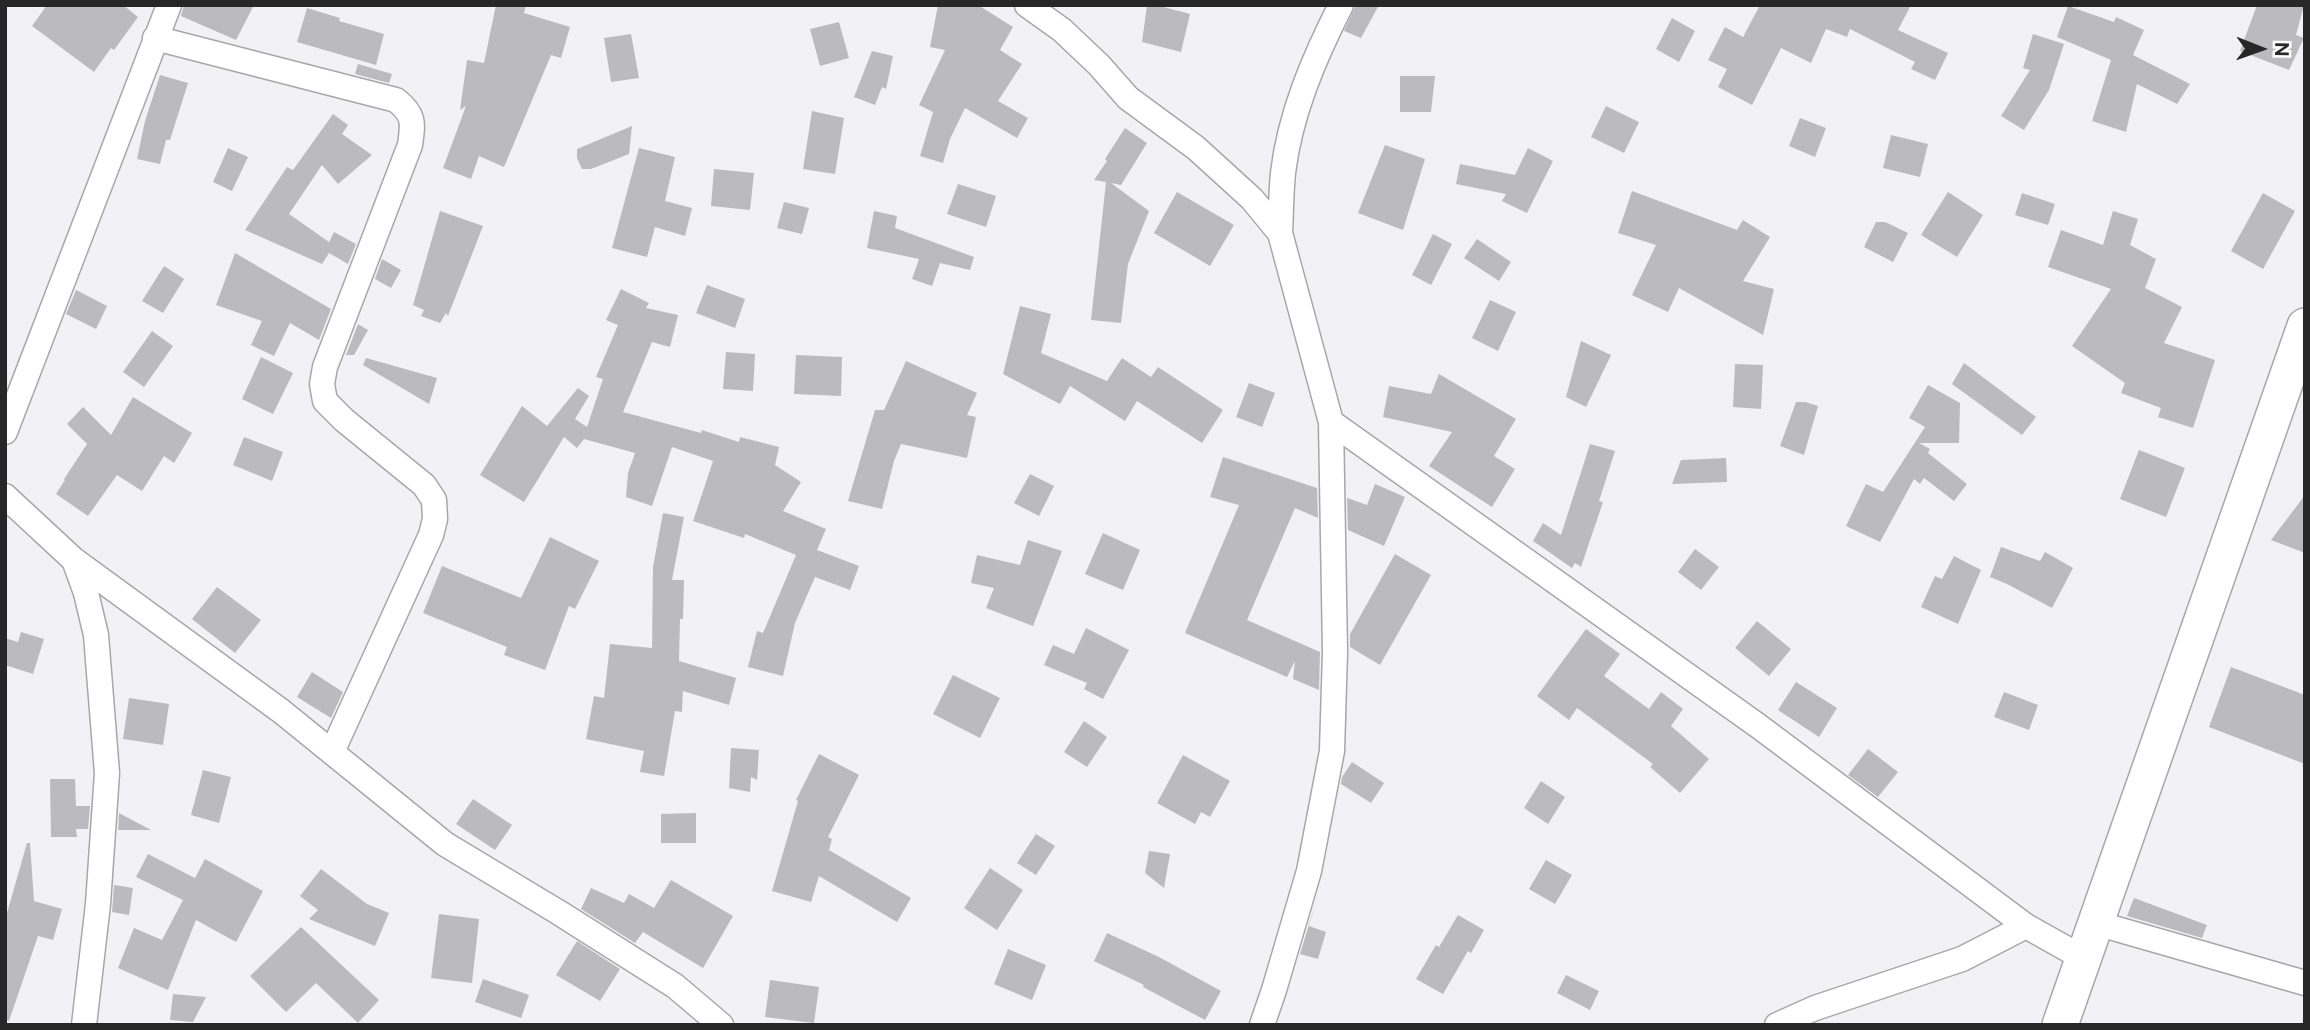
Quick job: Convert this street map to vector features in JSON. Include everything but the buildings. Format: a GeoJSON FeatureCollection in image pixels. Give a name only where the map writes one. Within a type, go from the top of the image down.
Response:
{"type":"FeatureCollection","features":[{"type":"Feature","properties":{"kind":"street"},"geometry":{"type":"LineString","coordinates":[[5,432],[169,5]]}},
{"type":"Feature","properties":{"kind":"street"},"geometry":{"type":"LineString","coordinates":[[1027,5],[1062,30],[1099,65],[1128,98],[1196,148],[1252,200],[1280,233]]}},
{"type":"Feature","properties":{"kind":"street"},"geometry":{"type":"LineString","coordinates":[[1262,1025],[1309,871],[1332,751],[1335,652],[1331,422],[1280,233],[1283,173],[1293,126],[1316,54],[1341,5]]}},
{"type":"Feature","properties":{"kind":"street"},"geometry":{"type":"LineString","coordinates":[[155,38],[396,100],[406,108],[413,122],[410,145],[325,367],[322,384],[325,401],[344,420],[424,485],[434,500],[435,519],[431,534],[332,752]]}},
{"type":"Feature","properties":{"kind":"street"},"geometry":{"type":"LineString","coordinates":[[2060,1025],[2305,326]]}},
{"type":"Feature","properties":{"kind":"street"},"geometry":{"type":"LineString","coordinates":[[1331,422],[1757,725],[2026,926],[2083,958]]}},
{"type":"Feature","properties":{"kind":"street"},"geometry":{"type":"LineString","coordinates":[[5,496],[74,559],[281,711],[445,844],[675,986],[721,1025]]}},
{"type":"Feature","properties":{"kind":"street"},"geometry":{"type":"LineString","coordinates":[[74,559],[96,635],[107,773],[98,904],[84,1025]]}},
{"type":"Feature","properties":{"kind":"street"},"geometry":{"type":"LineString","coordinates":[[2096,923],[2305,983]]}},
{"type":"Feature","properties":{"kind":"street"},"geometry":{"type":"LineString","coordinates":[[1777,1025],[1815,1008],[1962,959],[2026,926]]}}]}
